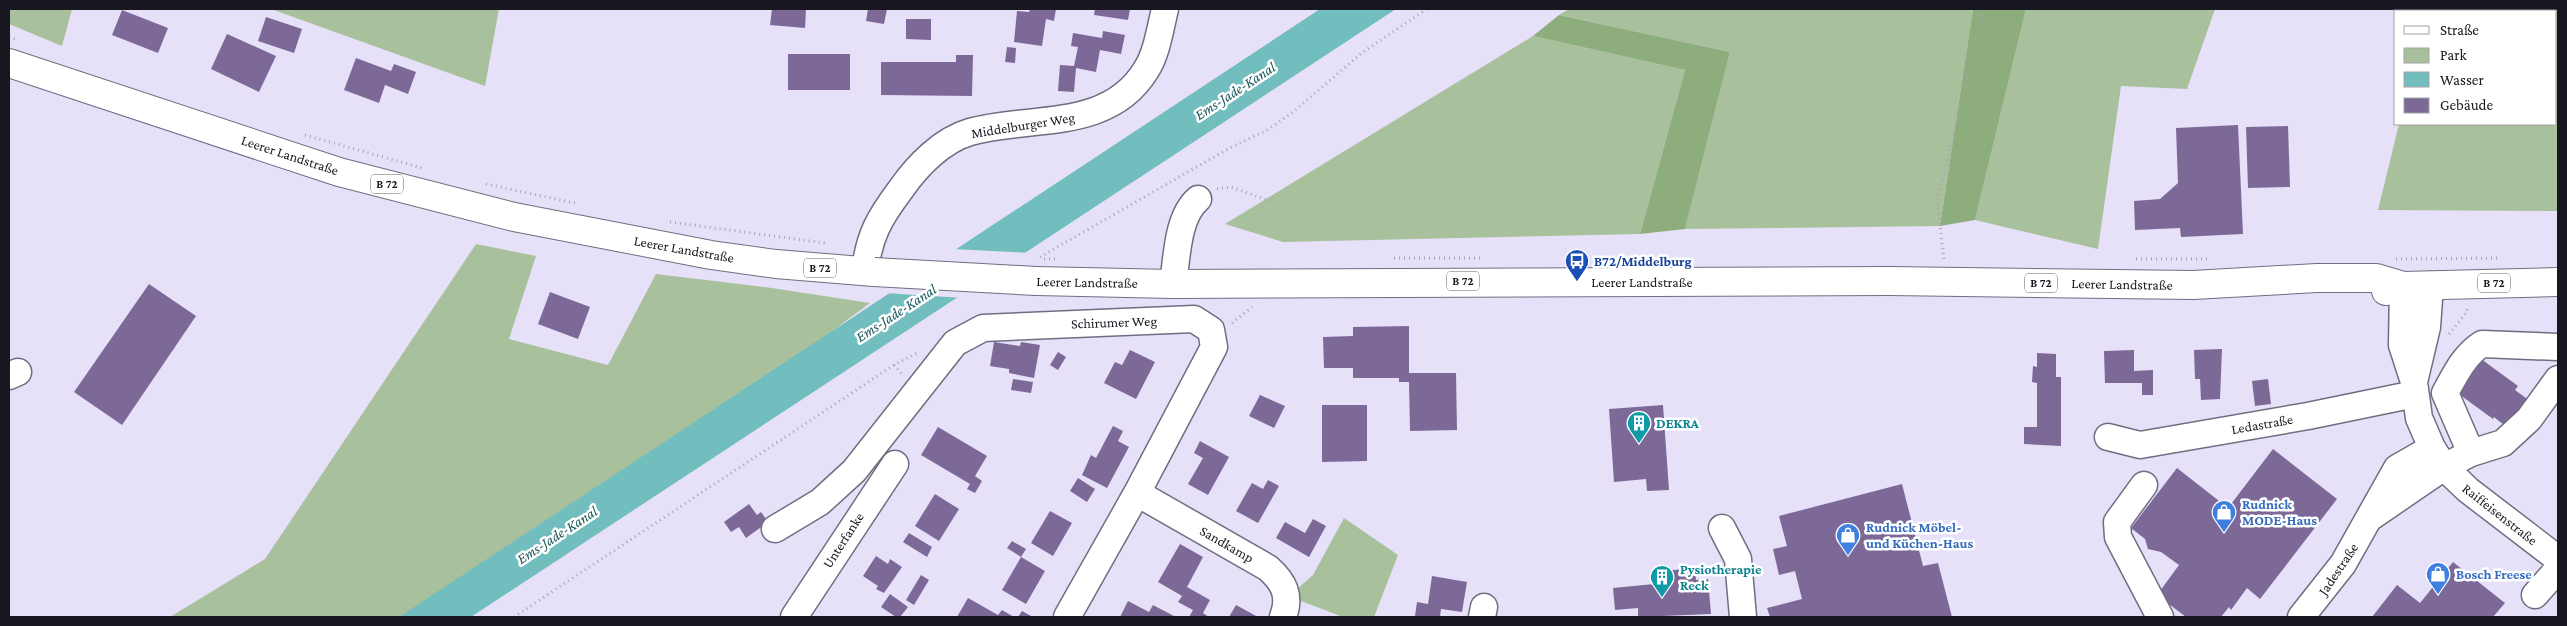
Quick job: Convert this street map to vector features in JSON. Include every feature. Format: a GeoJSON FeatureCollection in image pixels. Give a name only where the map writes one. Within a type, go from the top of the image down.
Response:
{"type":"FeatureCollection","features":[{"type":"Feature","properties":{"kind":"main road","name":"Leerer Landstraße"},"geometry":{"type":"LineString","coordinates":[[9,63],[339,172],[514,217],[711,255],[776,264],[1036,281],[1173,284],[1409,281],[1948,281],[2193,284],[2317,278],[2376,278],[2403,286],[2558,282]]}},
{"type":"Feature","properties":{"kind":"street","name":"Middelburger Weg"},"geometry":{"type":"LineString","coordinates":[[869,271],[874,230],[906,181],[925,160],[969,132],[1008,124],[1074,118],[1093,113],[1116,102],[1133,87],[1147,70],[1158,42],[1165,9]]}},
{"type":"Feature","properties":{"kind":"street"},"geometry":{"type":"LineString","coordinates":[[1173,284],[1184,220],[1192,204],[1198,199]]}},
{"type":"Feature","properties":{"kind":"street"},"geometry":{"type":"LineString","coordinates":[[2414,388],[2427,327],[2430,285]]}},
{"type":"Feature","properties":{"kind":"street"},"geometry":{"type":"LineString","coordinates":[[2403,286],[2402,345],[2414,388],[2419,418],[2438,457]]}},
{"type":"Feature","properties":{"kind":"street","name":"Schirumer Weg"},"geometry":{"type":"LineString","coordinates":[[775,530],[820,502],[854,471],[955,343],[984,328],[1194,319],[1211,330],[1214,347],[1137,493],[1068,617]]}},
{"type":"Feature","properties":{"kind":"street"},"geometry":{"type":"LineString","coordinates":[[2511,345],[2534,359],[2546,371],[2554,385],[2528,419],[2503,443],[2487,454],[2446,393],[2460,366],[2474,349],[2482,344],[2511,345],[2558,347]]}},
{"type":"Feature","properties":{"kind":"street","name":"Ledastraße"},"geometry":{"type":"LineString","coordinates":[[2108,437],[2140,445],[2308,416],[2414,388]]}},
{"type":"Feature","properties":{"kind":"street","name":"Jadestraße"},"geometry":{"type":"LineString","coordinates":[[2301,617],[2343,564],[2371,517],[2438,457],[2487,454]]}},
{"type":"Feature","properties":{"kind":"street","name":"Raiffeisenstraße"},"geometry":{"type":"LineString","coordinates":[[2438,457],[2468,490],[2558,559]]}},
{"type":"Feature","properties":{"kind":"street","name":"Unterfanke"},"geometry":{"type":"LineString","coordinates":[[794,617],[895,464]]}},
{"type":"Feature","properties":{"kind":"street"},"geometry":{"type":"LineString","coordinates":[[2144,485],[2117,522],[2118,537],[2160,617]]}},
{"type":"Feature","properties":{"kind":"street","name":"Sandkamp"},"geometry":{"type":"LineString","coordinates":[[1137,493],[1268,568],[1280,578],[1286,590],[1286,609],[1283,617]]}},
{"type":"Feature","properties":{"kind":"street"},"geometry":{"type":"LineString","coordinates":[[1722,528],[1738,559],[1743,617]]}},
{"type":"Feature","properties":{"kind":"street"},"geometry":{"type":"LineString","coordinates":[[2535,596],[2558,569]]}},
{"type":"Feature","properties":{"kind":"path"},"geometry":{"type":"LineString","coordinates":[[1948,281],[1937,202],[1984,9]]}},
{"type":"Feature","properties":{"kind":"path"},"geometry":{"type":"LineString","coordinates":[[9,37],[27,43]]}},
{"type":"Feature","properties":{"kind":"path"},"geometry":{"type":"LineString","coordinates":[[302,134],[424,168]]}},
{"type":"Feature","properties":{"kind":"path"},"geometry":{"type":"LineString","coordinates":[[481,183],[578,204]]}},
{"type":"Feature","properties":{"kind":"path"},"geometry":{"type":"LineString","coordinates":[[1198,199],[1209,190],[1231,187],[1278,204]]}},
{"type":"Feature","properties":{"kind":"path"},"geometry":{"type":"LineString","coordinates":[[664,221],[827,243]]}},
{"type":"Feature","properties":{"kind":"green space"},"geometry":{"type":"Polygon","coordinates":[[[9,9],[72,9],[62,46],[9,24],[9,9]]]}},
{"type":"Feature","properties":{"kind":"green space"},"geometry":{"type":"Polygon","coordinates":[[[271,9],[499,9],[485,86],[271,9]]]}},
{"type":"Feature","properties":{"kind":"green space"},"geometry":{"type":"Polygon","coordinates":[[[1569,9],[1973,9],[1940,226],[1685,229],[1730,52],[1559,15],[1569,9]]]}},
{"type":"Feature","properties":{"kind":"green space"},"geometry":{"type":"Polygon","coordinates":[[[2026,9],[2215,9],[2187,89],[2121,86],[2098,249],[1975,220],[2026,9]]]}},
{"type":"Feature","properties":{"kind":"green space"},"geometry":{"type":"Polygon","coordinates":[[[2558,9],[2558,211],[2378,210],[2399,125],[2557,125],[2557,10],[2426,10],[2558,9]]]}},
{"type":"Feature","properties":{"kind":"green space"},"geometry":{"type":"Polygon","coordinates":[[[1533,36],[1685,70],[1640,234],[1283,242],[1225,224],[1533,36]]]}},
{"type":"Feature","properties":{"kind":"green space"},"geometry":{"type":"Polygon","coordinates":[[[476,244],[536,256],[509,339],[608,365],[656,274],[765,287],[870,303],[816,343],[400,617],[170,617],[265,559],[476,244]]]}},
{"type":"Feature","properties":{"kind":"green space"},"geometry":{"type":"Polygon","coordinates":[[[1344,518],[1398,555],[1374,617],[1343,617],[1301,601],[1297,589],[1313,575],[1344,518]]]}},
{"type":"Feature","properties":{"kind":"shaded area"},"geometry":{"type":"Polygon","coordinates":[[[1973,9],[2026,9],[1975,220],[1940,226],[1973,9]]]}},
{"type":"Feature","properties":{"kind":"shaded area"},"geometry":{"type":"Polygon","coordinates":[[[1559,15],[1730,52],[1685,229],[1640,234],[1685,70],[1533,36],[1559,15]]]}},
{"type":"Feature","properties":{"kind":"water","name":"Ems-Jade-Kanal"},"geometry":{"type":"Polygon","coordinates":[[[1320,9],[1396,9],[471,617],[399,617],[1320,9]]]}},
{"type":"Feature","properties":{"kind":"pier"},"geometry":{"type":"Polygon","coordinates":[[[952,249],[1031,253],[963,298],[885,293],[952,249]]]}},
{"type":"Feature","properties":{"kind":"building"},"geometry":{"type":"Polygon","coordinates":[[[772,9],[806,9],[805,28],[770,25],[772,9]]]}},
{"type":"Feature","properties":{"kind":"building"},"geometry":{"type":"Polygon","coordinates":[[[868,9],[887,9],[884,24],[866,21],[868,9]]]}},
{"type":"Feature","properties":{"kind":"building"},"geometry":{"type":"Polygon","coordinates":[[[1030,9],[1056,9],[1054,21],[1046,19],[1042,46],[1014,42],[1017,11],[1029,12],[1030,9]]]}},
{"type":"Feature","properties":{"kind":"building"},"geometry":{"type":"Polygon","coordinates":[[[1095,9],[1130,9],[1128,20],[1094,15],[1095,9]]]}},
{"type":"Feature","properties":{"kind":"building"},"geometry":{"type":"Polygon","coordinates":[[[122,10],[168,28],[158,53],[112,35],[122,10]]]}},
{"type":"Feature","properties":{"kind":"building"},"geometry":{"type":"Polygon","coordinates":[[[266,17],[302,29],[294,53],[258,41],[266,17]]]}},
{"type":"Feature","properties":{"kind":"building"},"geometry":{"type":"Polygon","coordinates":[[[906,19],[931,19],[931,40],[906,39],[906,19]]]}},
{"type":"Feature","properties":{"kind":"building"},"geometry":{"type":"Polygon","coordinates":[[[1103,31],[1125,35],[1121,54],[1100,50],[1096,72],[1076,68],[1074,92],[1058,91],[1060,65],[1074,66],[1078,47],[1071,46],[1073,33],[1102,38],[1103,31]]]}},
{"type":"Feature","properties":{"kind":"building"},"geometry":{"type":"Polygon","coordinates":[[[227,34],[276,56],[259,92],[211,69],[227,34]]]}},
{"type":"Feature","properties":{"kind":"building"},"geometry":{"type":"Polygon","coordinates":[[[1007,47],[1016,48],[1015,63],[1005,62],[1007,47]]]}},
{"type":"Feature","properties":{"kind":"building"},"geometry":{"type":"Polygon","coordinates":[[[788,54],[850,54],[850,90],[788,90],[788,54]]]}},
{"type":"Feature","properties":{"kind":"building"},"geometry":{"type":"Polygon","coordinates":[[[956,55],[973,55],[972,96],[881,95],[881,62],[956,62],[956,55]]]}},
{"type":"Feature","properties":{"kind":"building"},"geometry":{"type":"Polygon","coordinates":[[[356,58],[391,71],[394,64],[416,72],[408,94],[385,85],[379,103],[344,90],[356,58]]]}},
{"type":"Feature","properties":{"kind":"building"},"geometry":{"type":"Polygon","coordinates":[[[2238,125],[2243,234],[2181,237],[2180,228],[2135,230],[2134,201],[2160,199],[2178,183],[2176,128],[2238,125]]]}},
{"type":"Feature","properties":{"kind":"building"},"geometry":{"type":"Polygon","coordinates":[[[2288,126],[2290,187],[2248,188],[2246,127],[2288,126]]]}},
{"type":"Feature","properties":{"kind":"building"},"geometry":{"type":"Polygon","coordinates":[[[149,284],[196,316],[122,425],[74,392],[149,284]]]}},
{"type":"Feature","properties":{"kind":"building"},"geometry":{"type":"Polygon","coordinates":[[[550,292],[590,307],[578,339],[538,324],[550,292]]]}},
{"type":"Feature","properties":{"kind":"building"},"geometry":{"type":"Polygon","coordinates":[[[1409,326],[1409,373],[1456,373],[1457,430],[1410,431],[1409,382],[1399,382],[1399,378],[1353,378],[1353,368],[1324,368],[1323,337],[1353,336],[1353,327],[1409,326]]]}},
{"type":"Feature","properties":{"kind":"building"},"geometry":{"type":"Polygon","coordinates":[[[994,342],[1020,346],[1021,342],[1040,345],[1034,378],[1009,373],[1009,369],[990,366],[994,342]]]}},
{"type":"Feature","properties":{"kind":"building"},"geometry":{"type":"Polygon","coordinates":[[[2222,349],[2220,399],[2201,400],[2200,379],[2195,379],[2194,350],[2222,349]]]}},
{"type":"Feature","properties":{"kind":"building"},"geometry":{"type":"Polygon","coordinates":[[[1130,350],[1155,362],[1136,399],[1104,383],[1115,362],[1122,365],[1130,350]]]}},
{"type":"Feature","properties":{"kind":"building"},"geometry":{"type":"Polygon","coordinates":[[[2134,350],[2134,371],[2153,370],[2153,395],[2142,395],[2142,383],[2105,383],[2104,351],[2134,350]]]}},
{"type":"Feature","properties":{"kind":"building"},"geometry":{"type":"Polygon","coordinates":[[[1058,352],[1066,357],[1058,370],[1050,365],[1058,352]]]}},
{"type":"Feature","properties":{"kind":"building"},"geometry":{"type":"Polygon","coordinates":[[[2037,353],[2056,354],[2056,377],[2061,377],[2061,446],[2024,444],[2024,427],[2037,427],[2037,383],[2032,382],[2033,366],[2037,367],[2037,353]]]}},
{"type":"Feature","properties":{"kind":"building"},"geometry":{"type":"Polygon","coordinates":[[[2477,356],[2518,386],[2515,390],[2530,401],[2509,429],[2452,389],[2477,356]]]}},
{"type":"Feature","properties":{"kind":"building"},"geometry":{"type":"Polygon","coordinates":[[[1013,379],[1033,382],[1031,393],[1011,390],[1013,379]]]}},
{"type":"Feature","properties":{"kind":"building"},"geometry":{"type":"Polygon","coordinates":[[[2268,379],[2271,404],[2255,406],[2252,381],[2268,379]]]}},
{"type":"Feature","properties":{"kind":"building"},"geometry":{"type":"Polygon","coordinates":[[[1260,395],[1285,406],[1274,428],[1249,416],[1260,395]]]}},
{"type":"Feature","properties":{"kind":"building"},"geometry":{"type":"Polygon","coordinates":[[[1322,405],[1367,405],[1367,461],[1322,462],[1322,405]]]}},
{"type":"Feature","properties":{"kind":"building","name":"DEKRA"},"geometry":{"type":"Polygon","coordinates":[[[1663,405],[1669,490],[1647,491],[1646,479],[1614,482],[1609,409],[1663,405]]]}},
{"type":"Feature","properties":{"kind":"building"},"geometry":{"type":"Polygon","coordinates":[[[1113,426],[1123,431],[1118,441],[1129,447],[1107,488],[1082,475],[1091,455],[1096,458],[1113,426]]]}},
{"type":"Feature","properties":{"kind":"building"},"geometry":{"type":"Polygon","coordinates":[[[938,427],[987,456],[975,476],[982,481],[975,493],[967,489],[970,484],[921,455],[938,427]]]}},
{"type":"Feature","properties":{"kind":"building"},"geometry":{"type":"Polygon","coordinates":[[[1200,441],[1229,457],[1208,495],[1188,484],[1203,458],[1194,453],[1200,441]]]}},
{"type":"Feature","properties":{"kind":"building","name":"Rudnick MODE-Haus"},"geometry":{"type":"Polygon","coordinates":[[[2273,449],[2337,499],[2260,599],[2247,588],[2231,610],[2229,607],[2221,617],[2186,617],[2157,595],[2179,565],[2161,552],[2148,549],[2145,539],[2131,528],[2177,468],[2228,508],[2273,449]]]}},
{"type":"Feature","properties":{"kind":"building"},"geometry":{"type":"Polygon","coordinates":[[[1078,478],[1095,489],[1087,502],[1070,491],[1078,478]]]}},
{"type":"Feature","properties":{"kind":"building"},"geometry":{"type":"Polygon","coordinates":[[[1268,480],[1279,486],[1258,523],[1236,511],[1252,483],[1263,489],[1268,480]]]}},
{"type":"Feature","properties":{"kind":"building","name":"Rudnick Möbel- und Küchen-Haus"},"geometry":{"type":"Polygon","coordinates":[[[1902,484],[1923,566],[1938,563],[1952,617],[1770,617],[1767,608],[1802,599],[1795,571],[1779,575],[1773,549],[1787,546],[1779,516],[1902,484]]]}},
{"type":"Feature","properties":{"kind":"building"},"geometry":{"type":"Polygon","coordinates":[[[935,494],[959,509],[939,541],[915,526],[935,494]]]}},
{"type":"Feature","properties":{"kind":"building"},"geometry":{"type":"Polygon","coordinates":[[[749,504],[757,515],[761,512],[768,522],[746,538],[739,527],[731,532],[724,522],[749,504]]]}},
{"type":"Feature","properties":{"kind":"building"},"geometry":{"type":"Polygon","coordinates":[[[1050,511],[1072,523],[1053,556],[1031,543],[1050,511]]]}},
{"type":"Feature","properties":{"kind":"building"},"geometry":{"type":"Polygon","coordinates":[[[1313,519],[1326,526],[1309,557],[1276,538],[1285,522],[1305,533],[1313,519]]]}},
{"type":"Feature","properties":{"kind":"building"},"geometry":{"type":"Polygon","coordinates":[[[909,533],[932,547],[927,557],[903,542],[909,533]]]}},
{"type":"Feature","properties":{"kind":"building"},"geometry":{"type":"Polygon","coordinates":[[[1012,541],[1026,549],[1021,557],[1007,548],[1012,541]]]}},
{"type":"Feature","properties":{"kind":"building"},"geometry":{"type":"Polygon","coordinates":[[[1180,544],[1203,557],[1187,587],[1210,600],[1203,613],[1209,617],[1189,617],[1193,610],[1178,602],[1182,596],[1158,582],[1180,544]]]}},
{"type":"Feature","properties":{"kind":"building"},"geometry":{"type":"Polygon","coordinates":[[[876,556],[888,564],[890,559],[902,567],[884,593],[876,589],[878,586],[863,576],[876,556]]]}},
{"type":"Feature","properties":{"kind":"building"},"geometry":{"type":"Polygon","coordinates":[[[1021,557],[1045,571],[1026,604],[1002,590],[1021,557]]]}},
{"type":"Feature","properties":{"kind":"building"},"geometry":{"type":"Polygon","coordinates":[[[2453,562],[2505,603],[2493,617],[2372,617],[2397,585],[2420,603],[2453,562]]]}},
{"type":"Feature","properties":{"kind":"building","name":"Pysiotherapie Reck"},"geometry":{"type":"Polygon","coordinates":[[[1695,568],[1696,580],[1708,579],[1711,614],[1638,617],[1638,608],[1615,610],[1613,588],[1665,583],[1664,571],[1695,568]]]}},
{"type":"Feature","properties":{"kind":"building"},"geometry":{"type":"Polygon","coordinates":[[[921,575],[929,580],[914,605],[906,600],[921,575]]]}},
{"type":"Feature","properties":{"kind":"building"},"geometry":{"type":"Polygon","coordinates":[[[1432,576],[1467,582],[1462,612],[1441,609],[1440,617],[1415,616],[1417,602],[1428,604],[1432,576]]]}},
{"type":"Feature","properties":{"kind":"building"},"geometry":{"type":"Polygon","coordinates":[[[890,594],[908,607],[900,617],[896,617],[881,607],[890,594]]]}},
{"type":"Feature","properties":{"kind":"building"},"geometry":{"type":"Polygon","coordinates":[[[968,598],[998,615],[1002,610],[1014,617],[957,617],[968,598]]]}},
{"type":"Feature","properties":{"kind":"building"},"geometry":{"type":"Polygon","coordinates":[[[1128,601],[1149,612],[1153,605],[1174,616],[1120,617],[1128,601]]]}},
{"type":"Feature","properties":{"kind":"building"},"geometry":{"type":"Polygon","coordinates":[[[1236,605],[1258,617],[1229,617],[1236,605]]]}},
{"type":"Feature","properties":{"kind":"building"},"geometry":{"type":"Polygon","coordinates":[[[1022,611],[1033,617],[1018,617],[1022,611]]]}},
{"type":"Feature","properties":{"kind":"place","name":"B72/Middelburg"},"geometry":{"type":"Point","coordinates":[1577,282]}},
{"type":"Feature","properties":{"kind":"place","name":"DEKRA"},"geometry":{"type":"Point","coordinates":[1639,444]}},
{"type":"Feature","properties":{"kind":"place","name":"Rudnick MODE-Haus"},"geometry":{"type":"Point","coordinates":[2224,533]}},
{"type":"Feature","properties":{"kind":"place","name":"Rudnick Möbel- und Küchen-Haus"},"geometry":{"type":"Point","coordinates":[1848,556]}},
{"type":"Feature","properties":{"kind":"place","name":"Bosch Freese"},"geometry":{"type":"Point","coordinates":[2438,595]}},
{"type":"Feature","properties":{"kind":"place","name":"Pysiotherapie Reck"},"geometry":{"type":"Point","coordinates":[1662,598]}}]}
